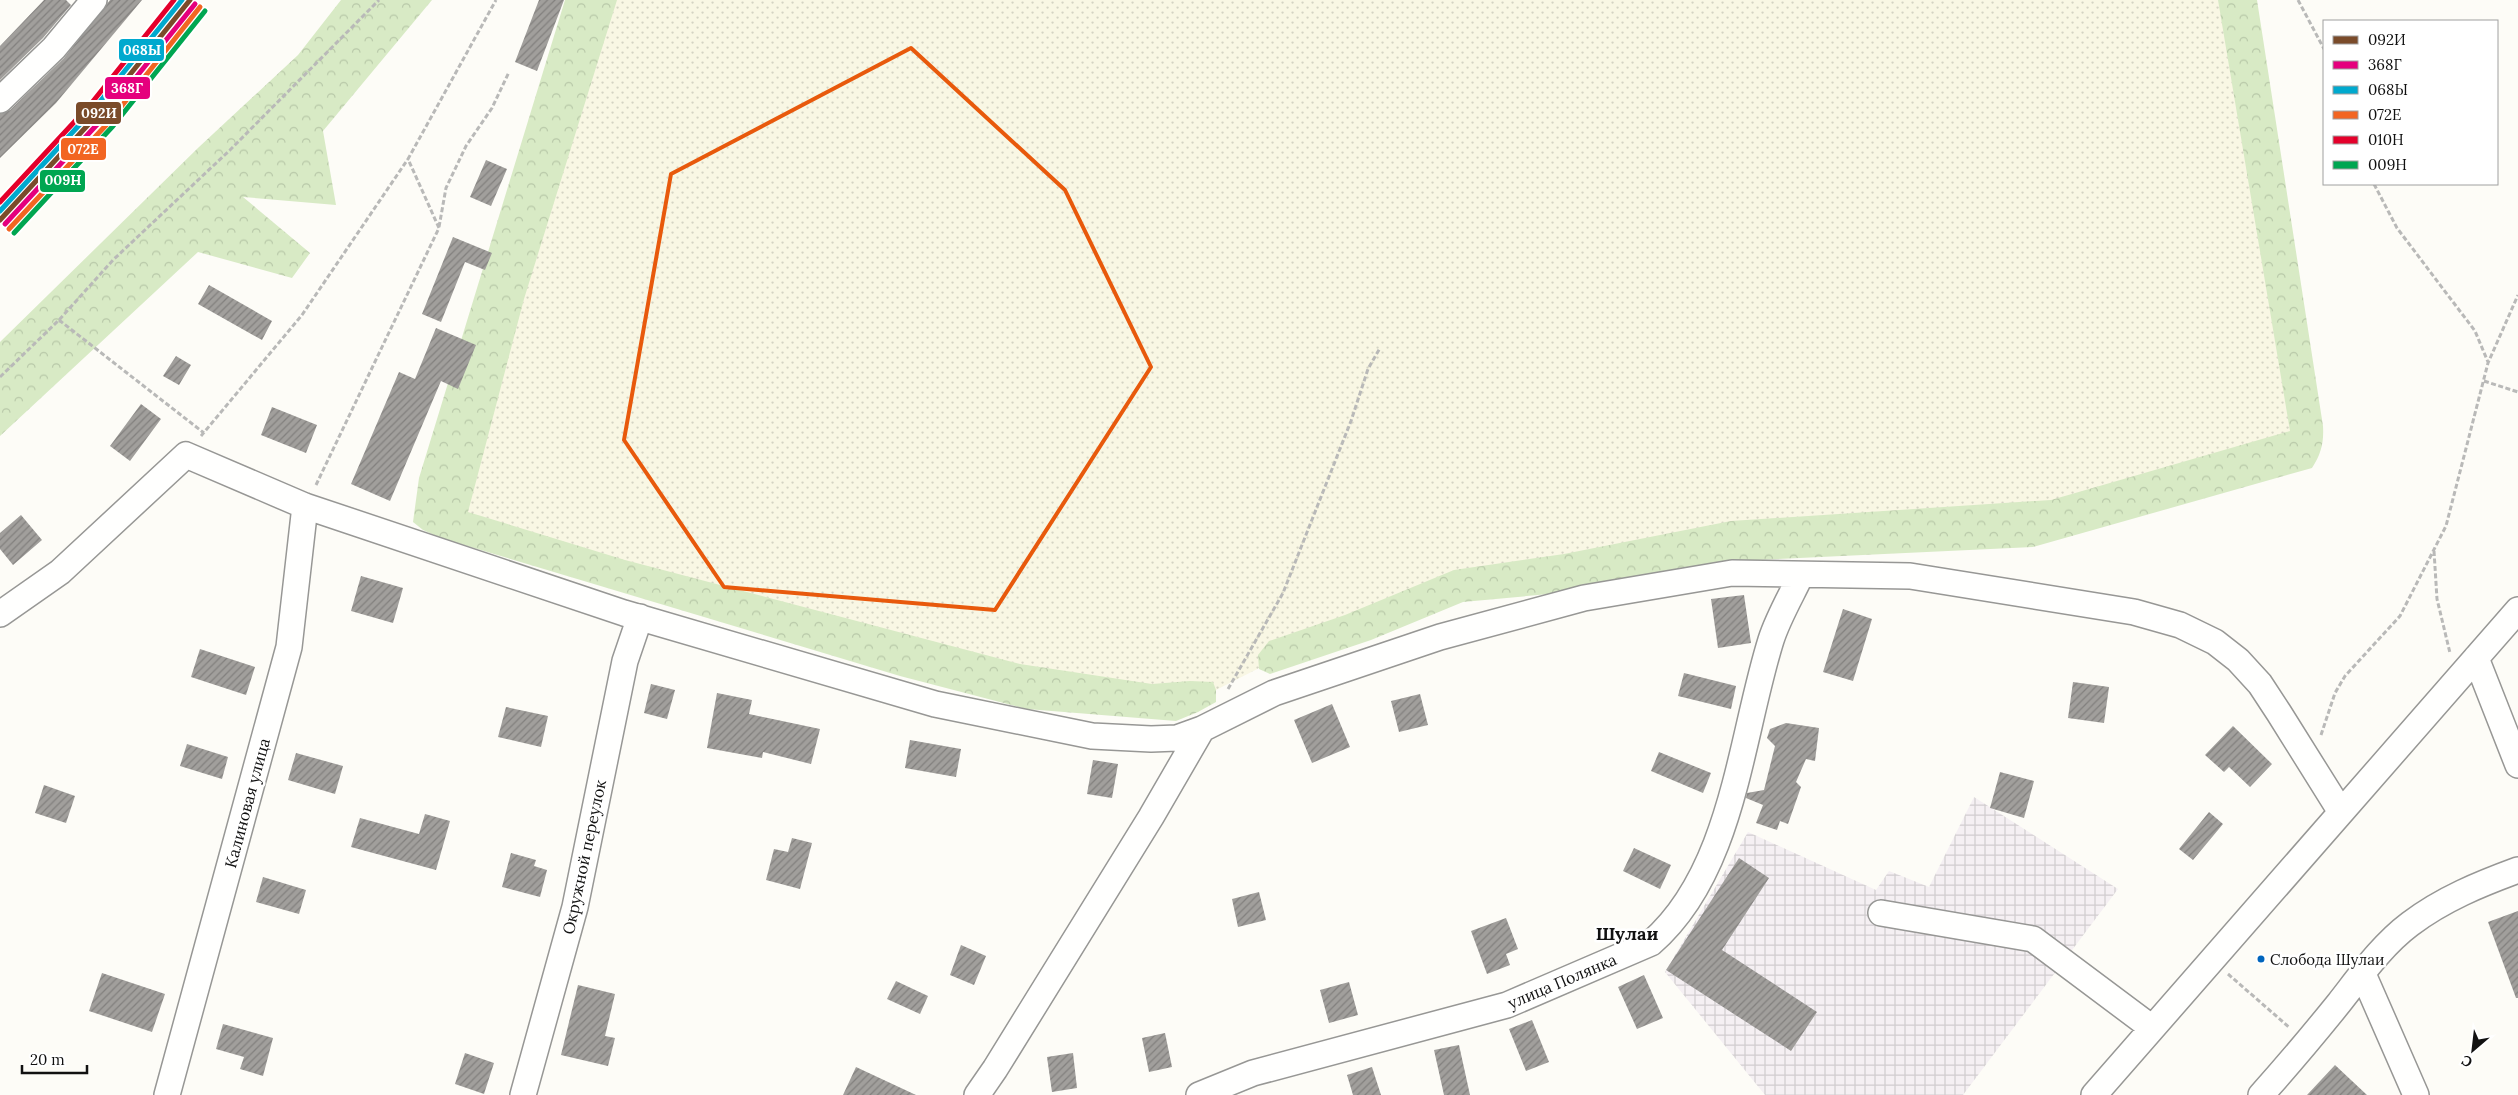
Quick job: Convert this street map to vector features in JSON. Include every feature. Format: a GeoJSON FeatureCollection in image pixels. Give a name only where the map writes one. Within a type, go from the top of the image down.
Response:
{"type":"FeatureCollection","features":[{"type":"Feature","properties":{"kind":"street"},"geometry":{"type":"LineString","coordinates":[[0,100],[54,48],[94,0]]}},
{"type":"Feature","properties":{"kind":"street"},"geometry":{"type":"LineString","coordinates":[[0,614],[60,572],[186,455],[305,506],[457,559],[640,617],[935,704],[1092,736],[1177,738],[1202,729],[1274,693],[1440,637],[1584,598],[1732,574],[1910,576],[2134,612],[2180,625],[2215,642],[2238,660],[2260,684],[2312,763],[2341,812]]}},
{"type":"Feature","properties":{"kind":"street","name":"Калиновая улица"},"geometry":{"type":"LineString","coordinates":[[167,1095],[289,647],[305,506]]}},
{"type":"Feature","properties":{"kind":"street","name":"улица Полянка"},"geometry":{"type":"LineString","coordinates":[[1199,1095],[1253,1073],[1507,1005],[1651,944],[1669,928],[1685,907],[1706,867],[1735,783],[1771,639],[1801,574]]}},
{"type":"Feature","properties":{"kind":"street"},"geometry":{"type":"LineString","coordinates":[[2094,1095],[2518,610]]}},
{"type":"Feature","properties":{"kind":"street","name":"Окружной переулок"},"geometry":{"type":"LineString","coordinates":[[523,1095],[575,908],[625,661],[640,617]]}},
{"type":"Feature","properties":{"kind":"street"},"geometry":{"type":"LineString","coordinates":[[2472,663],[2518,765]]}},
{"type":"Feature","properties":{"kind":"street"},"geometry":{"type":"LineString","coordinates":[[976,1095],[995,1069],[1146,825],[1202,729]]}},
{"type":"Feature","properties":{"kind":"street"},"geometry":{"type":"LineString","coordinates":[[2260,1095],[2307,1043],[2386,945],[2410,924],[2435,907],[2466,890],[2518,870]]}},
{"type":"Feature","properties":{"kind":"street"},"geometry":{"type":"LineString","coordinates":[[1881,913],[2033,939],[2152,1028]]}},
{"type":"Feature","properties":{"kind":"street"},"geometry":{"type":"LineString","coordinates":[[2363,974],[2416,1095]]}},
{"type":"Feature","properties":{"kind":"path"},"geometry":{"type":"LineString","coordinates":[[0,377],[59,320],[112,260],[230,150],[379,0]]}},
{"type":"Feature","properties":{"kind":"path"},"geometry":{"type":"LineString","coordinates":[[186,455],[302,315],[408,158],[496,0]]}},
{"type":"Feature","properties":{"kind":"path"},"geometry":{"type":"LineString","coordinates":[[2298,0],[2323,47]]}},
{"type":"Feature","properties":{"kind":"path"},"geometry":{"type":"LineString","coordinates":[[305,506],[439,228],[446,188],[466,146],[492,108],[509,72]]}},
{"type":"Feature","properties":{"kind":"path"},"geometry":{"type":"LineString","coordinates":[[408,158],[439,228]]}},
{"type":"Feature","properties":{"kind":"path"},"geometry":{"type":"LineString","coordinates":[[2375,185],[2398,228],[2475,332],[2488,363]]}},
{"type":"Feature","properties":{"kind":"path"},"geometry":{"type":"LineString","coordinates":[[2312,763],[2335,693],[2345,676],[2400,616],[2446,526],[2488,363],[2518,295]]}},
{"type":"Feature","properties":{"kind":"path"},"geometry":{"type":"LineString","coordinates":[[59,320],[204,433]]}},
{"type":"Feature","properties":{"kind":"path"},"geometry":{"type":"LineString","coordinates":[[1223,696],[1250,655],[1283,593],[1352,421],[1368,369],[1380,348]]}},
{"type":"Feature","properties":{"kind":"path"},"geometry":{"type":"LineString","coordinates":[[2484,380],[2518,392]]}},
{"type":"Feature","properties":{"kind":"path"},"geometry":{"type":"LineString","coordinates":[[2434,550],[2437,599],[2448,651],[2472,663]]}},
{"type":"Feature","properties":{"kind":"path"},"geometry":{"type":"LineString","coordinates":[[2212,960],[2307,1043]]}},
{"type":"Feature","properties":{"kind":"highlighted area"},"geometry":{"type":"Polygon","coordinates":[[[911,48],[1065,190],[1151,367],[995,610],[724,587],[624,440],[671,174],[911,48]]]}},
{"type":"Feature","properties":{"kind":"shaded area"},"geometry":{"type":"Polygon","coordinates":[[[600,0],[2239,0],[2309,448],[2073,518],[1467,588],[1275,660],[1216,690],[1167,703],[449,523],[600,0]]]}},
{"type":"Feature","properties":{"kind":"shaded area"},"geometry":{"type":"Polygon","coordinates":[[[1974,797],[2118,889],[1963,1095],[1765,1095],[1665,972],[1748,832],[1876,890],[1889,871],[1929,887],[1974,797]]]}},
{"type":"Feature","properties":{"kind":"green space"},"geometry":{"type":"Polygon","coordinates":[[[341,0],[432,0],[323,131],[336,205],[243,197],[310,253],[292,278],[198,252],[0,436],[0,342],[199,147],[298,55],[341,0]]]}},
{"type":"Feature","properties":{"kind":"green space"},"geometry":{"type":"Polygon","coordinates":[[[565,0],[617,0],[524,299],[468,512],[625,560],[1020,664],[1152,684],[1190,681],[1213,682],[1216,690],[1216,702],[1176,721],[1027,709],[900,676],[441,538],[423,530],[413,522],[419,478],[565,0]]]}},
{"type":"Feature","properties":{"kind":"green space"},"geometry":{"type":"Polygon","coordinates":[[[2218,0],[2257,0],[2323,426],[2321,448],[2312,468],[2033,547],[1735,561],[1560,593],[1463,602],[1371,640],[1270,674],[1259,669],[1258,655],[1269,641],[1345,615],[1454,570],[1564,554],[1731,521],[2051,500],[2290,431],[2218,0]]]}},
{"type":"Feature","properties":{"kind":"building"},"geometry":{"type":"Polygon","coordinates":[[[44,0],[66,0],[71,5],[43,38],[0,80],[0,46],[44,0]]]}},
{"type":"Feature","properties":{"kind":"building"},"geometry":{"type":"Polygon","coordinates":[[[110,0],[142,0],[56,103],[0,158],[0,114],[10,110],[64,58],[110,0]]]}},
{"type":"Feature","properties":{"kind":"building"},"geometry":{"type":"Polygon","coordinates":[[[539,0],[564,0],[537,71],[515,62],[539,0]]]}},
{"type":"Feature","properties":{"kind":"building"},"geometry":{"type":"Polygon","coordinates":[[[486,160],[507,169],[491,206],[470,197],[486,160]]]}},
{"type":"Feature","properties":{"kind":"building"},"geometry":{"type":"Polygon","coordinates":[[[453,237],[492,253],[485,270],[465,262],[441,322],[422,314],[453,237]]]}},
{"type":"Feature","properties":{"kind":"building"},"geometry":{"type":"Polygon","coordinates":[[[209,285],[272,321],[262,340],[198,304],[209,285]]]}},
{"type":"Feature","properties":{"kind":"building"},"geometry":{"type":"Polygon","coordinates":[[[436,328],[476,345],[458,389],[441,381],[390,501],[351,484],[399,372],[415,379],[436,328]]]}},
{"type":"Feature","properties":{"kind":"building"},"geometry":{"type":"Polygon","coordinates":[[[176,356],[191,365],[179,385],[163,376],[176,356]]]}},
{"type":"Feature","properties":{"kind":"building"},"geometry":{"type":"Polygon","coordinates":[[[141,404],[161,419],[130,461],[110,446],[141,404]]]}},
{"type":"Feature","properties":{"kind":"building"},"geometry":{"type":"Polygon","coordinates":[[[272,407],[317,425],[306,453],[261,435],[272,407]]]}},
{"type":"Feature","properties":{"kind":"building"},"geometry":{"type":"Polygon","coordinates":[[[21,515],[42,540],[13,565],[0,549],[0,533],[21,515]]]}},
{"type":"Feature","properties":{"kind":"building"},"geometry":{"type":"Polygon","coordinates":[[[361,576],[403,588],[393,623],[351,611],[361,576]]]}},
{"type":"Feature","properties":{"kind":"building"},"geometry":{"type":"Polygon","coordinates":[[[1744,595],[1751,643],[1718,648],[1711,599],[1744,595]]]}},
{"type":"Feature","properties":{"kind":"building"},"geometry":{"type":"Polygon","coordinates":[[[1843,609],[1872,619],[1853,681],[1823,672],[1843,609]]]}},
{"type":"Feature","properties":{"kind":"building"},"geometry":{"type":"Polygon","coordinates":[[[200,649],[255,667],[246,695],[191,677],[200,649]]]}},
{"type":"Feature","properties":{"kind":"building"},"geometry":{"type":"Polygon","coordinates":[[[1684,673],[1736,686],[1731,709],[1678,696],[1684,673]]]}},
{"type":"Feature","properties":{"kind":"building"},"geometry":{"type":"Polygon","coordinates":[[[2073,682],[2109,687],[2104,723],[2068,718],[2073,682]]]}},
{"type":"Feature","properties":{"kind":"building"},"geometry":{"type":"Polygon","coordinates":[[[651,684],[675,690],[667,719],[644,713],[651,684]]]}},
{"type":"Feature","properties":{"kind":"building"},"geometry":{"type":"Polygon","coordinates":[[[717,693],[752,700],[749,714],[820,729],[811,764],[763,752],[762,758],[707,748],[717,693]]]}},
{"type":"Feature","properties":{"kind":"building"},"geometry":{"type":"Polygon","coordinates":[[[1420,694],[1428,725],[1399,732],[1391,701],[1420,694]]]}},
{"type":"Feature","properties":{"kind":"building"},"geometry":{"type":"Polygon","coordinates":[[[1332,704],[1350,747],[1312,763],[1294,720],[1332,704]]]}},
{"type":"Feature","properties":{"kind":"building"},"geometry":{"type":"Polygon","coordinates":[[[506,707],[548,716],[541,747],[498,737],[506,707]]]}},
{"type":"Feature","properties":{"kind":"building"},"geometry":{"type":"Polygon","coordinates":[[[1786,723],[1819,728],[1815,761],[1806,759],[1796,782],[1801,787],[1788,824],[1780,821],[1777,830],[1756,823],[1763,805],[1746,798],[1747,793],[1764,790],[1775,746],[1767,738],[1770,729],[1786,723]]]}},
{"type":"Feature","properties":{"kind":"building"},"geometry":{"type":"Polygon","coordinates":[[[2233,726],[2272,764],[2250,787],[2229,767],[2224,772],[2205,755],[2233,726]]]}},
{"type":"Feature","properties":{"kind":"building"},"geometry":{"type":"Polygon","coordinates":[[[910,740],[961,749],[956,777],[905,768],[910,740]]]}},
{"type":"Feature","properties":{"kind":"building"},"geometry":{"type":"Polygon","coordinates":[[[187,744],[228,757],[222,779],[180,766],[187,744]]]}},
{"type":"Feature","properties":{"kind":"building"},"geometry":{"type":"Polygon","coordinates":[[[1659,752],[1711,773],[1703,793],[1651,771],[1659,752]]]}},
{"type":"Feature","properties":{"kind":"building"},"geometry":{"type":"Polygon","coordinates":[[[296,753],[343,766],[335,794],[288,780],[296,753]]]}},
{"type":"Feature","properties":{"kind":"building"},"geometry":{"type":"Polygon","coordinates":[[[1093,760],[1118,764],[1112,798],[1087,794],[1093,760]]]}},
{"type":"Feature","properties":{"kind":"building"},"geometry":{"type":"Polygon","coordinates":[[[2000,772],[2034,781],[2024,818],[1990,808],[2000,772]]]}},
{"type":"Feature","properties":{"kind":"building"},"geometry":{"type":"Polygon","coordinates":[[[44,785],[75,796],[66,823],[35,813],[44,785]]]}},
{"type":"Feature","properties":{"kind":"building"},"geometry":{"type":"Polygon","coordinates":[[[2209,812],[2223,824],[2193,860],[2179,849],[2209,812]]]}},
{"type":"Feature","properties":{"kind":"building"},"geometry":{"type":"Polygon","coordinates":[[[425,814],[450,821],[436,870],[351,847],[360,818],[419,834],[425,814]]]}},
{"type":"Feature","properties":{"kind":"building"},"geometry":{"type":"Polygon","coordinates":[[[792,838],[812,843],[800,889],[766,880],[774,849],[788,852],[792,838]]]}},
{"type":"Feature","properties":{"kind":"building"},"geometry":{"type":"Polygon","coordinates":[[[1634,848],[1671,865],[1660,889],[1623,871],[1634,848]]]}},
{"type":"Feature","properties":{"kind":"building"},"geometry":{"type":"Polygon","coordinates":[[[511,853],[536,860],[534,866],[547,870],[540,897],[502,887],[511,853]]]}},
{"type":"Feature","properties":{"kind":"building"},"geometry":{"type":"Polygon","coordinates":[[[1739,858],[1769,878],[1722,950],[1817,1012],[1791,1051],[1666,970],[1739,858]]]}},
{"type":"Feature","properties":{"kind":"building"},"geometry":{"type":"Polygon","coordinates":[[[263,877],[306,890],[299,914],[256,902],[263,877]]]}},
{"type":"Feature","properties":{"kind":"building"},"geometry":{"type":"Polygon","coordinates":[[[1259,892],[1266,920],[1238,927],[1232,899],[1259,892]]]}},
{"type":"Feature","properties":{"kind":"building"},"geometry":{"type":"Polygon","coordinates":[[[2518,911],[2518,998],[2516,998],[2488,922],[2518,911]]]}},
{"type":"Feature","properties":{"kind":"building"},"geometry":{"type":"Polygon","coordinates":[[[1506,918],[1518,949],[1506,954],[1510,965],[1487,974],[1471,931],[1506,918]]]}},
{"type":"Feature","properties":{"kind":"building"},"geometry":{"type":"Polygon","coordinates":[[[961,945],[986,956],[974,985],[950,975],[961,945]]]}},
{"type":"Feature","properties":{"kind":"building"},"geometry":{"type":"Polygon","coordinates":[[[102,973],[165,994],[152,1032],[89,1011],[102,973]]]}},
{"type":"Feature","properties":{"kind":"building"},"geometry":{"type":"Polygon","coordinates":[[[1644,975],[1663,1018],[1637,1029],[1618,987],[1644,975]]]}},
{"type":"Feature","properties":{"kind":"building"},"geometry":{"type":"Polygon","coordinates":[[[896,981],[928,996],[920,1014],[887,999],[896,981]]]}},
{"type":"Feature","properties":{"kind":"building"},"geometry":{"type":"Polygon","coordinates":[[[1349,982],[1358,1015],[1329,1023],[1320,990],[1349,982]]]}},
{"type":"Feature","properties":{"kind":"building"},"geometry":{"type":"Polygon","coordinates":[[[578,985],[615,994],[605,1036],[615,1038],[608,1066],[561,1055],[578,985]]]}},
{"type":"Feature","properties":{"kind":"building"},"geometry":{"type":"Polygon","coordinates":[[[1532,1020],[1549,1062],[1526,1071],[1509,1029],[1532,1020]]]}},
{"type":"Feature","properties":{"kind":"building"},"geometry":{"type":"Polygon","coordinates":[[[223,1024],[273,1038],[263,1076],[240,1069],[244,1057],[216,1049],[223,1024]]]}},
{"type":"Feature","properties":{"kind":"building"},"geometry":{"type":"Polygon","coordinates":[[[1165,1033],[1172,1067],[1149,1072],[1142,1038],[1165,1033]]]}},
{"type":"Feature","properties":{"kind":"building"},"geometry":{"type":"Polygon","coordinates":[[[1459,1045],[1470,1095],[1444,1095],[1434,1050],[1459,1045]]]}},
{"type":"Feature","properties":{"kind":"building"},"geometry":{"type":"Polygon","coordinates":[[[465,1053],[494,1063],[484,1094],[455,1084],[465,1053]]]}},
{"type":"Feature","properties":{"kind":"building"},"geometry":{"type":"Polygon","coordinates":[[[1073,1053],[1077,1088],[1052,1092],[1047,1057],[1073,1053]]]}},
{"type":"Feature","properties":{"kind":"building"},"geometry":{"type":"Polygon","coordinates":[[[2335,1065],[2367,1095],[2307,1095],[2335,1065]]]}},
{"type":"Feature","properties":{"kind":"building"},"geometry":{"type":"Polygon","coordinates":[[[856,1067],[916,1095],[843,1095],[856,1067]]]}},
{"type":"Feature","properties":{"kind":"building"},"geometry":{"type":"Polygon","coordinates":[[[1372,1067],[1381,1095],[1353,1095],[1347,1075],[1372,1067]]]}},
{"type":"Feature","properties":{"kind":"transit line","name":"010Н"},"geometry":{"type":"LineString","coordinates":[[0,202],[90,105],[174,0]]}},
{"type":"Feature","properties":{"kind":"transit line","name":"068Ы"},"geometry":{"type":"LineString","coordinates":[[0,211],[94,109],[182,0]]}},
{"type":"Feature","properties":{"kind":"transit line","name":"092И"},"geometry":{"type":"LineString","coordinates":[[0,220],[99,113],[190,0]]}},
{"type":"Feature","properties":{"kind":"transit line","name":"368Г"},"geometry":{"type":"LineString","coordinates":[[5,224],[104,117],[195,4]]}},
{"type":"Feature","properties":{"kind":"transit line","name":"072Е"},"geometry":{"type":"LineString","coordinates":[[9,229],[109,122],[200,7]]}},
{"type":"Feature","properties":{"kind":"transit line","name":"009Н"},"geometry":{"type":"LineString","coordinates":[[14,233],[113,126],[205,11]]}},
{"type":"Feature","properties":{"kind":"place","name":"Слобода Шулаи"},"geometry":{"type":"Point","coordinates":[2261,959]}},
{"type":"Feature","properties":{"kind":"district","name":"Шулаи"},"geometry":{"type":"Point","coordinates":[1627,933]}}]}
